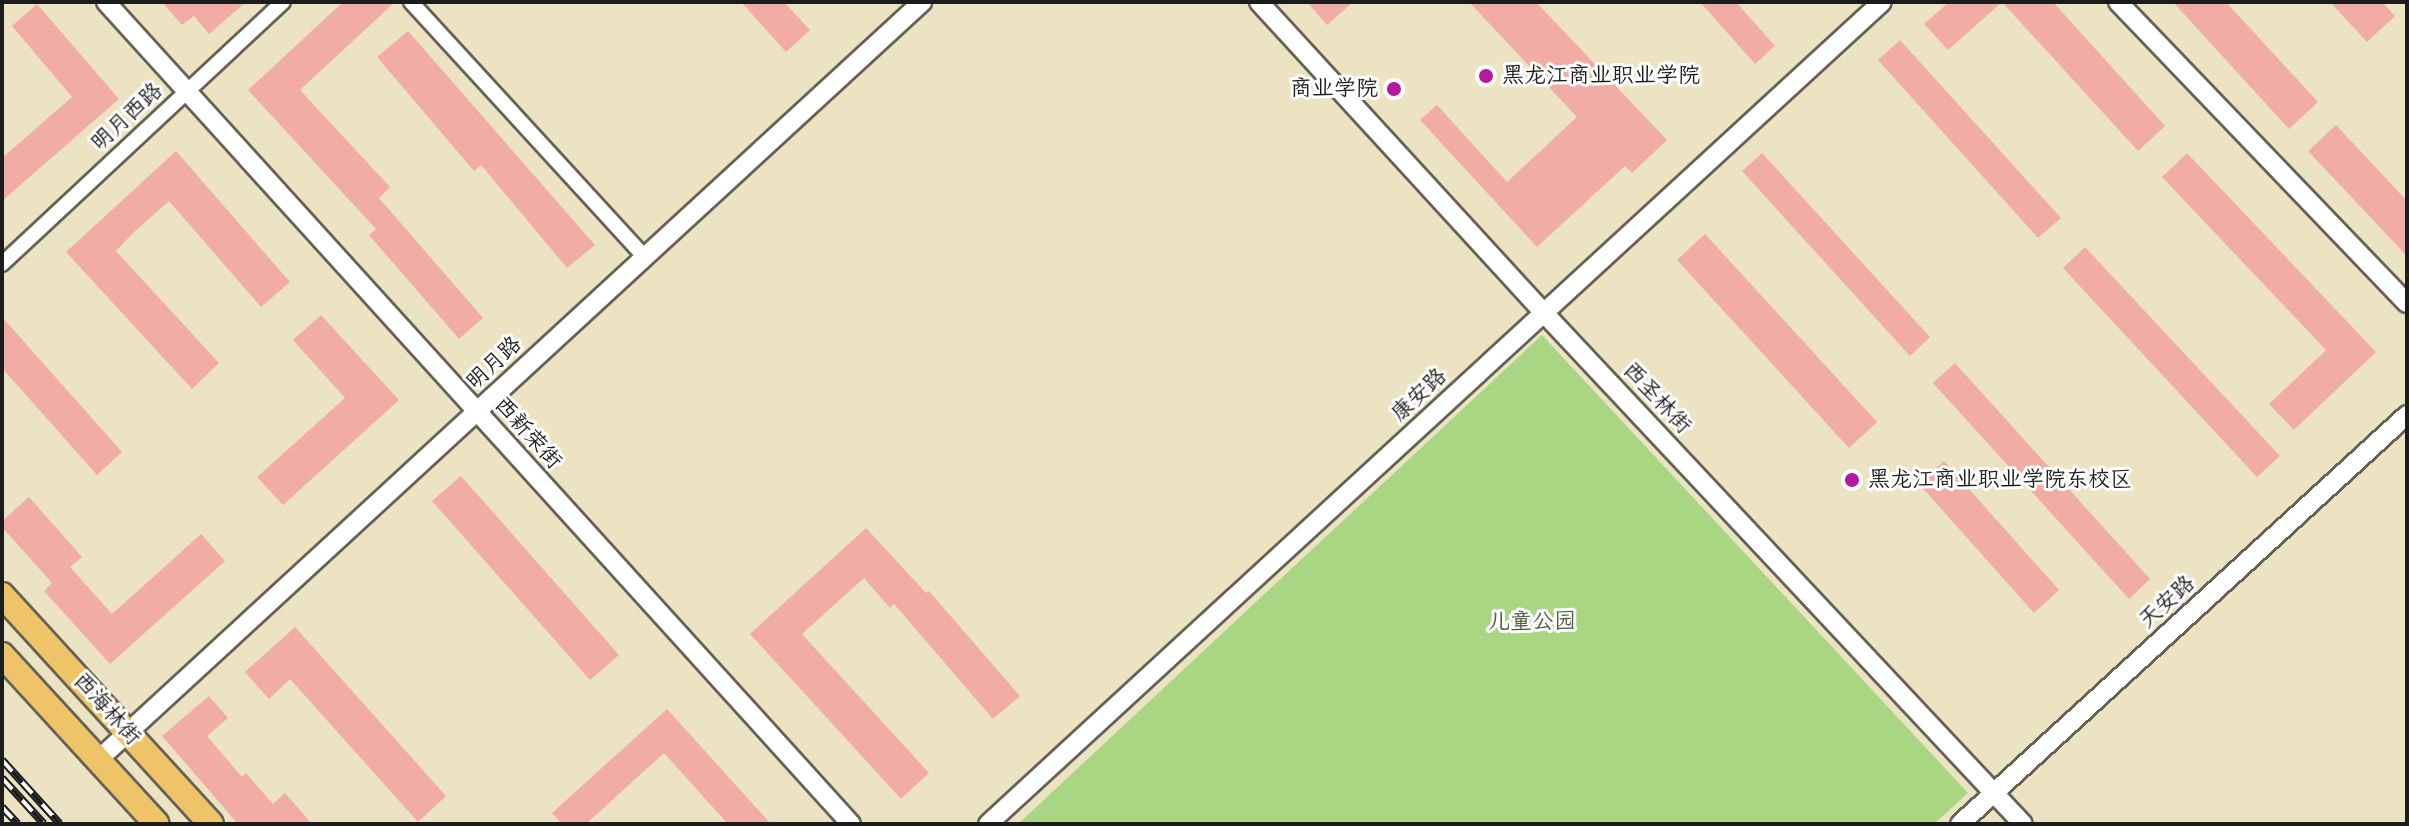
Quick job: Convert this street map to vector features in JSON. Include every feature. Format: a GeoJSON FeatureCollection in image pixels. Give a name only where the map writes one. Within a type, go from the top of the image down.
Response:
{"type":"FeatureCollection","features":[{"type":"Feature","properties":{"kind":"highway","name":"西海林街"},"geometry":{"type":"LineString","coordinates":[[2,595],[211,824]]}},
{"type":"Feature","properties":{"kind":"highway","name":"西海林街"},"geometry":{"type":"LineString","coordinates":[[2,655],[157,824]]}},
{"type":"Feature","properties":{"kind":"street","name":"西新荣街"},"geometry":{"type":"LineString","coordinates":[[106,2],[851,824]]}},
{"type":"Feature","properties":{"kind":"street","name":"明月西路"},"geometry":{"type":"LineString","coordinates":[[2,264],[283,2]]}},
{"type":"Feature","properties":{"kind":"street"},"geometry":{"type":"LineString","coordinates":[[411,2],[645,257]]}},
{"type":"Feature","properties":{"kind":"street","name":"明月路"},"geometry":{"type":"LineString","coordinates":[[98,760],[922,2]]}},
{"type":"Feature","properties":{"kind":"street","name":"西圣林街"},"geometry":{"type":"LineString","coordinates":[[1259,2],[1544,313],[2023,824]]}},
{"type":"Feature","properties":{"kind":"street","name":"康安路"},"geometry":{"type":"LineString","coordinates":[[988,824],[1882,2]]}},
{"type":"Feature","properties":{"kind":"street"},"geometry":{"type":"LineString","coordinates":[[2118,2],[2407,303]]}},
{"type":"Feature","properties":{"kind":"street","name":"天安路"},"geometry":{"type":"LineString","coordinates":[[1960,824],[2407,415]]}},
{"type":"Feature","properties":{"kind":"green space","name":"儿童公园"},"geometry":{"type":"Polygon","coordinates":[[[1542,335],[1968,793],[1934,824],[1018,824],[1542,335]]]}},
{"type":"Feature","properties":{"kind":"building"},"geometry":{"type":"Polygon","coordinates":[[[162,2],[246,2],[209,34],[194,16],[182,25],[162,2]]]}},
{"type":"Feature","properties":{"kind":"building"},"geometry":{"type":"Polygon","coordinates":[[[343,2],[395,2],[300,90],[390,187],[379,198],[483,318],[459,339],[369,235],[376,229],[248,90],[343,2]]]}},
{"type":"Feature","properties":{"kind":"building"},"geometry":{"type":"Polygon","coordinates":[[[741,2],[784,2],[810,30],[786,52],[741,2]]]}},
{"type":"Feature","properties":{"kind":"building"},"geometry":{"type":"Polygon","coordinates":[[[1307,2],[1353,2],[1327,25],[1307,2]]]}},
{"type":"Feature","properties":{"kind":"building"},"geometry":{"type":"Polygon","coordinates":[[[1469,2],[1536,2],[1667,140],[1632,173],[1625,166],[1537,247],[1420,120],[1437,105],[1507,182],[1577,117],[1469,2]]]}},
{"type":"Feature","properties":{"kind":"building"},"geometry":{"type":"Polygon","coordinates":[[[1700,2],[1736,2],[1775,46],[1755,64],[1700,2]]]}},
{"type":"Feature","properties":{"kind":"building"},"geometry":{"type":"Polygon","coordinates":[[[1949,2],[2002,2],[1948,50],[1924,24],[1949,2]]]}},
{"type":"Feature","properties":{"kind":"building"},"geometry":{"type":"Polygon","coordinates":[[[2002,2],[2053,2],[2165,126],[2138,151],[2002,2]]]}},
{"type":"Feature","properties":{"kind":"building"},"geometry":{"type":"Polygon","coordinates":[[[2173,2],[2226,2],[2318,102],[2289,129],[2173,2]]]}},
{"type":"Feature","properties":{"kind":"building"},"geometry":{"type":"Polygon","coordinates":[[[2330,2],[2382,2],[2395,16],[2367,42],[2330,2]]]}},
{"type":"Feature","properties":{"kind":"building"},"geometry":{"type":"Polygon","coordinates":[[[37,4],[119,99],[2,201],[2,158],[72,97],[12,26],[37,4]]]}},
{"type":"Feature","properties":{"kind":"building"},"geometry":{"type":"Polygon","coordinates":[[[408,31],[595,245],[567,268],[481,165],[474,171],[377,57],[408,31]]]}},
{"type":"Feature","properties":{"kind":"building"},"geometry":{"type":"Polygon","coordinates":[[[1900,40],[2061,218],[2038,238],[1878,60],[1900,40]]]}},
{"type":"Feature","properties":{"kind":"building"},"geometry":{"type":"Polygon","coordinates":[[[2336,125],[2407,201],[2407,256],[2308,151],[2336,125]]]}},
{"type":"Feature","properties":{"kind":"building"},"geometry":{"type":"Polygon","coordinates":[[[176,151],[290,282],[261,307],[169,201],[116,251],[219,363],[192,389],[66,252],[176,151]]]}},
{"type":"Feature","properties":{"kind":"building"},"geometry":{"type":"Polygon","coordinates":[[[1762,153],[1930,337],[1910,356],[1742,171],[1762,153]]]}},
{"type":"Feature","properties":{"kind":"building"},"geometry":{"type":"Polygon","coordinates":[[[2187,153],[2376,352],[2294,430],[2269,404],[2326,350],[2162,177],[2187,153]]]}},
{"type":"Feature","properties":{"kind":"building"},"geometry":{"type":"Polygon","coordinates":[[[1705,234],[1877,422],[1849,448],[1677,260],[1705,234]]]}},
{"type":"Feature","properties":{"kind":"building"},"geometry":{"type":"Polygon","coordinates":[[[2085,247],[2280,456],[2257,477],[2063,268],[2085,247]]]}},
{"type":"Feature","properties":{"kind":"building"},"geometry":{"type":"Polygon","coordinates":[[[321,315],[399,400],[283,505],[257,477],[345,398],[293,340],[321,315]]]}},
{"type":"Feature","properties":{"kind":"building"},"geometry":{"type":"Polygon","coordinates":[[[2,317],[122,452],[97,475],[2,368],[2,317]]]}},
{"type":"Feature","properties":{"kind":"building"},"geometry":{"type":"Polygon","coordinates":[[[1955,363],[2150,579],[2129,599],[1933,383],[1955,363]]]}},
{"type":"Feature","properties":{"kind":"building"},"geometry":{"type":"Polygon","coordinates":[[[1944,461],[2059,590],[2034,613],[1919,484],[1944,461]]]}},
{"type":"Feature","properties":{"kind":"building"},"geometry":{"type":"Polygon","coordinates":[[[461,476],[619,655],[590,680],[432,501],[461,476]]]}},
{"type":"Feature","properties":{"kind":"building"},"geometry":{"type":"Polygon","coordinates":[[[29,497],[82,557],[70,567],[112,614],[201,534],[225,561],[110,664],[44,591],[52,583],[2,527],[2,521],[29,497]]]}},
{"type":"Feature","properties":{"kind":"building"},"geometry":{"type":"Polygon","coordinates":[[[866,528],[926,593],[929,591],[1020,696],[993,719],[894,604],[890,608],[864,578],[802,634],[929,773],[901,799],[750,634],[866,528]]]}},
{"type":"Feature","properties":{"kind":"building"},"geometry":{"type":"Polygon","coordinates":[[[295,627],[446,796],[418,822],[290,679],[269,699],[245,672],[295,627]]]}},
{"type":"Feature","properties":{"kind":"building"},"geometry":{"type":"Polygon","coordinates":[[[209,696],[228,718],[207,736],[242,777],[246,773],[273,804],[285,793],[312,824],[238,824],[162,736],[209,696]]]}},
{"type":"Feature","properties":{"kind":"building"},"geometry":{"type":"Polygon","coordinates":[[[667,709],[771,824],[728,824],[664,753],[586,824],[562,824],[552,813],[667,709]]]}},
{"type":"Feature","properties":{"kind":"railway"},"geometry":{"type":"LineString","coordinates":[[2,760],[60,824]]}},
{"type":"Feature","properties":{"kind":"railway"},"geometry":{"type":"LineString","coordinates":[[2,778],[44,824]]}},
{"type":"Feature","properties":{"kind":"railway"},"geometry":{"type":"LineString","coordinates":[[2,807],[18,824]]}},
{"type":"Feature","properties":{"kind":"place","name":"黑龙江商业职业学院"},"geometry":{"type":"Point","coordinates":[1486,76]}},
{"type":"Feature","properties":{"kind":"place","name":"商业学院"},"geometry":{"type":"Point","coordinates":[1394,89]}},
{"type":"Feature","properties":{"kind":"place","name":"黑龙江商业职业学院东校区"},"geometry":{"type":"Point","coordinates":[1852,480]}}]}
